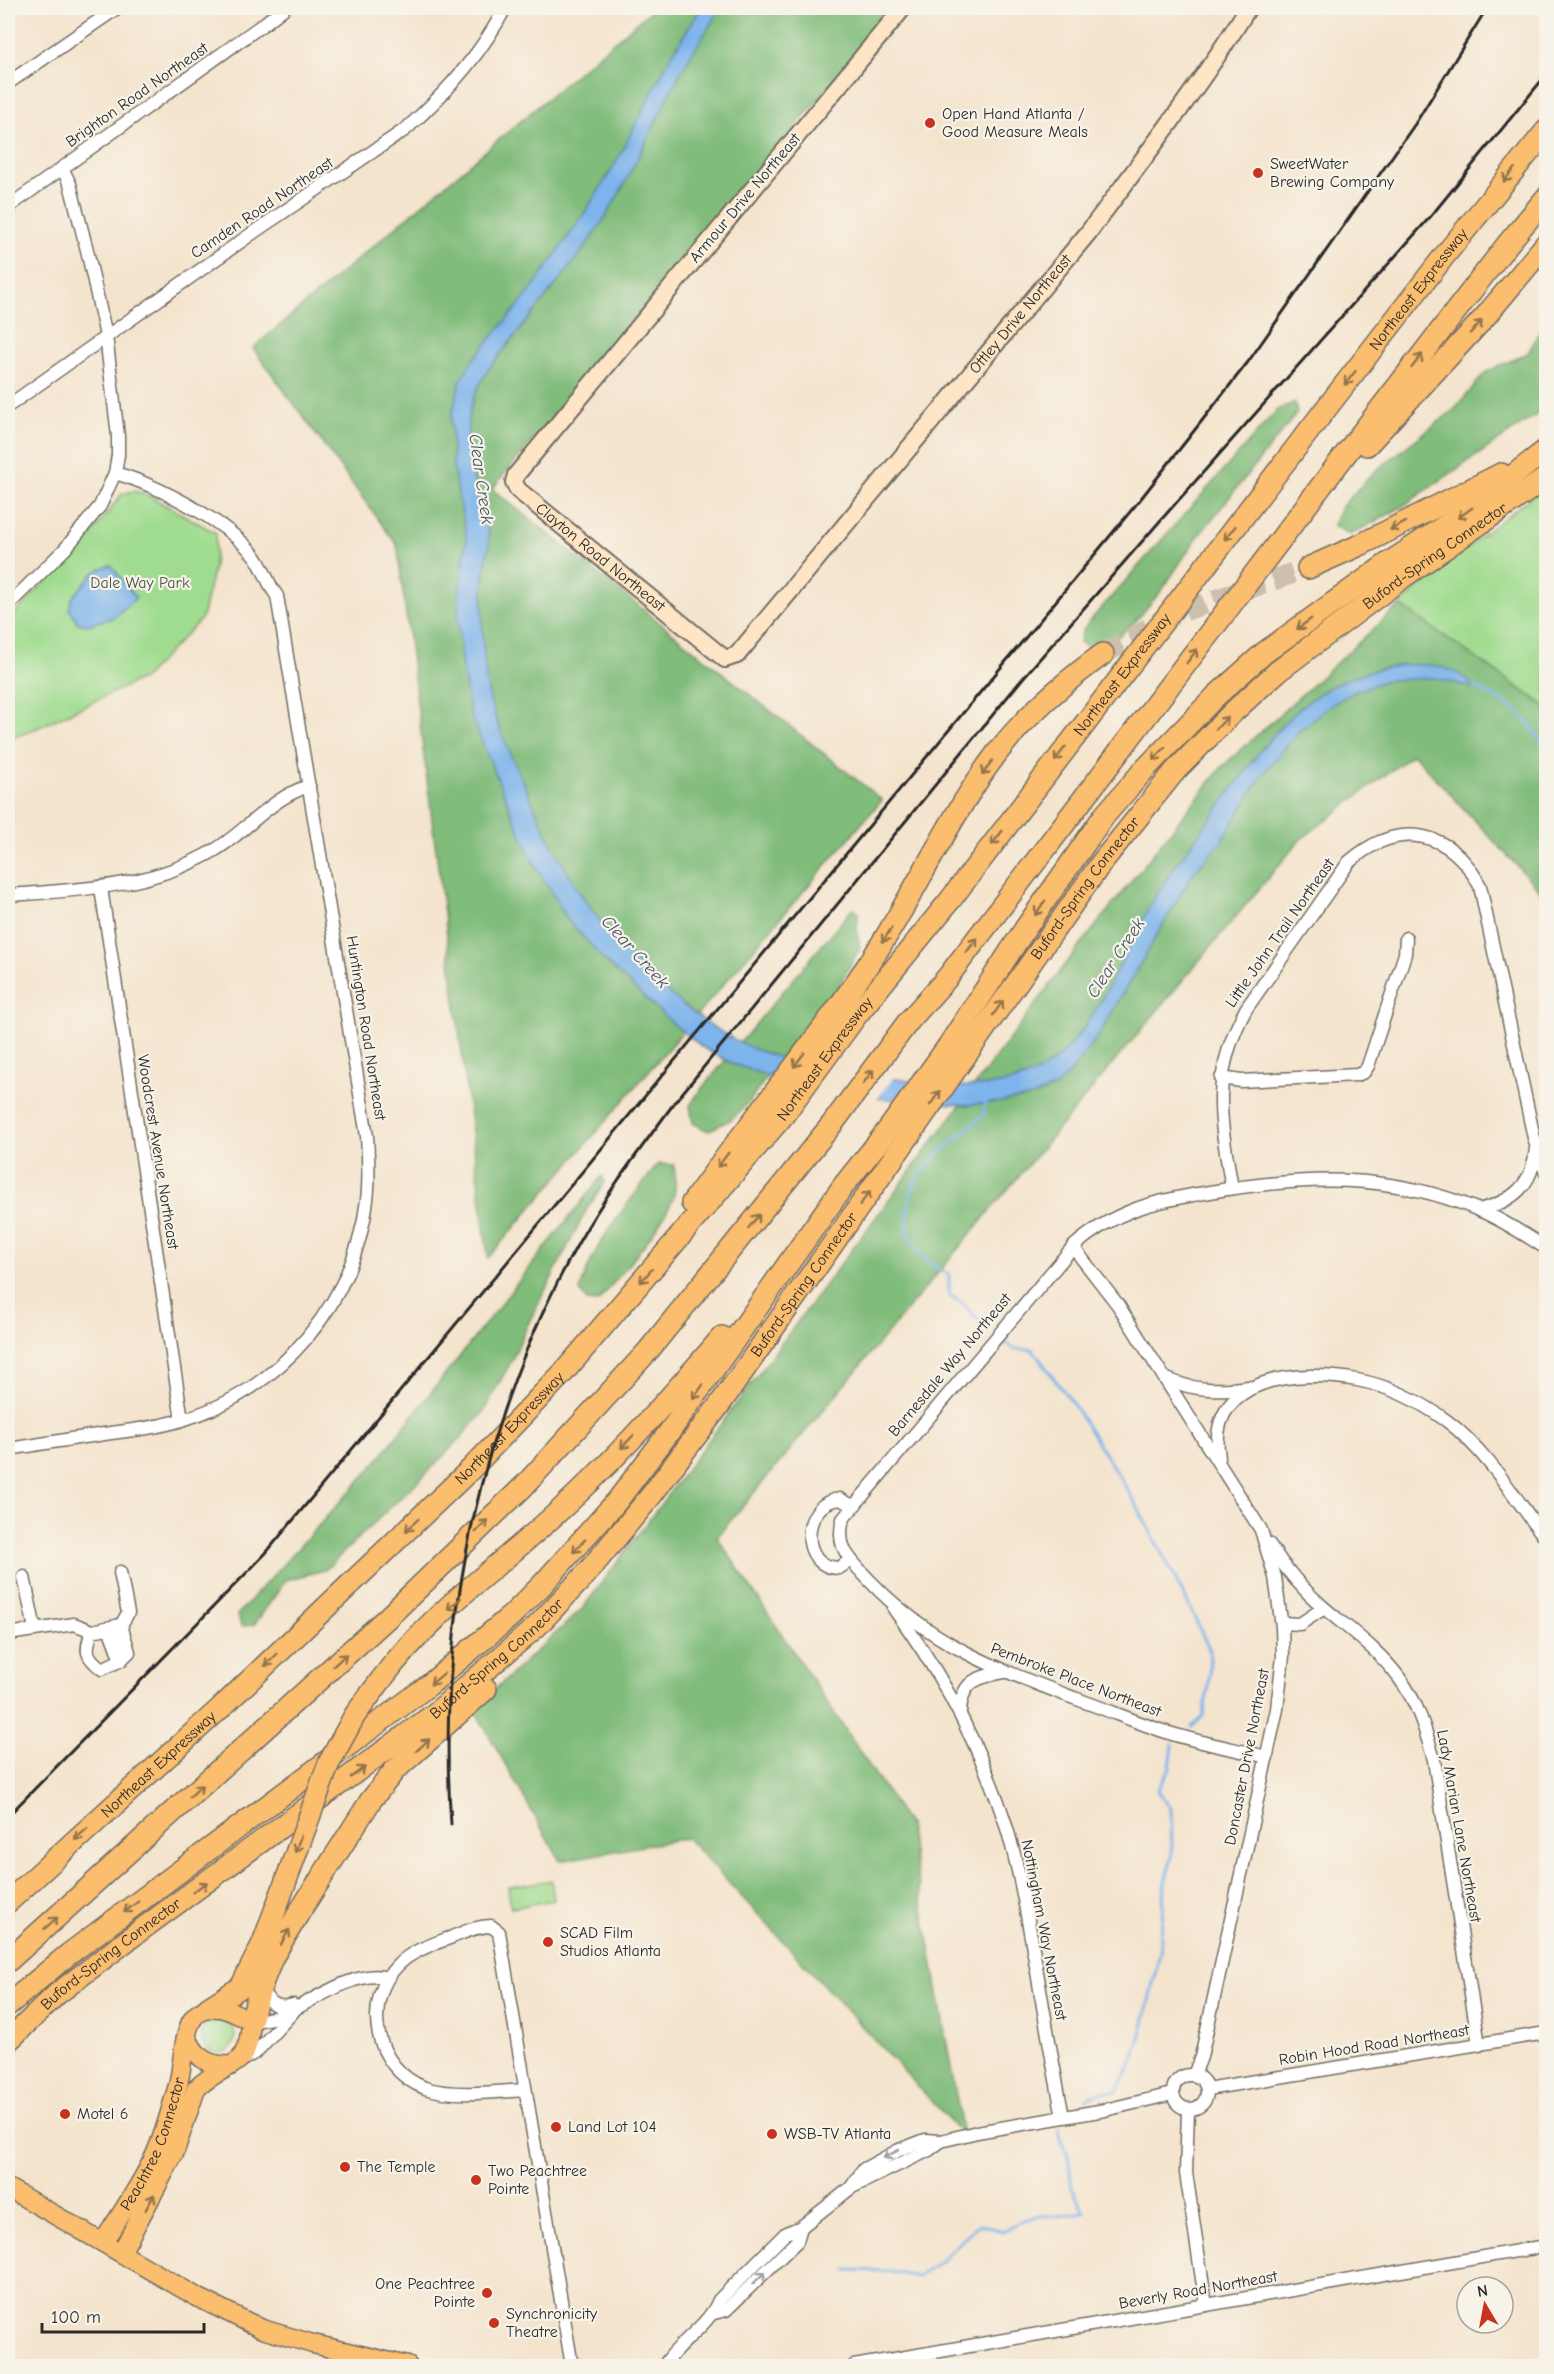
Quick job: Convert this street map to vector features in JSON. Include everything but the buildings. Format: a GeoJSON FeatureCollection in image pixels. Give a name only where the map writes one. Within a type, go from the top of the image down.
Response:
{"type":"FeatureCollection","features":[{"type":"Feature","properties":{"kind":"highway","name":"Northeast Expressway"},"geometry":{"type":"LineString","coordinates":[[8,1902],[17,1888],[226,1703],[471,1469],[563,1373],[782,1117],[856,1016],[951,899],[1122,673],[1445,255],[1546,131]]}},
{"type":"Feature","properties":{"kind":"highway"},"geometry":{"type":"LineString","coordinates":[[8,1961],[387,1618],[523,1486],[648,1351],[833,1124],[908,1022],[946,978],[1506,246],[1546,198]]}},
{"type":"Feature","properties":{"kind":"highway"},"geometry":{"type":"LineString","coordinates":[[1280,540],[1484,318],[1546,244]]}},
{"type":"Feature","properties":{"kind":"highway"},"geometry":{"type":"LineString","coordinates":[[1308,568],[1360,545],[1545,451]]}},
{"type":"Feature","properties":{"kind":"highway","name":"Buford-Spring Connector"},"geometry":{"type":"LineString","coordinates":[[957,1050],[1025,929],[1104,816],[1180,732],[1264,653],[1387,564],[1466,513],[1545,451]]}},
{"type":"Feature","properties":{"kind":"highway","name":"Buford-Spring Connector"},"geometry":{"type":"LineString","coordinates":[[8,2042],[57,1994],[434,1715],[536,1627],[586,1574],[650,1497],[720,1404],[896,1135],[957,1050],[1175,771],[1233,712],[1277,672],[1322,636],[1546,477]]}},
{"type":"Feature","properties":{"kind":"highway"},"geometry":{"type":"LineString","coordinates":[[684,1232],[691,1204],[834,1013],[898,917],[966,799],[998,752],[1058,688],[1103,654]]}},
{"type":"Feature","properties":{"kind":"highway","name":"Buford-Spring Connector"},"geometry":{"type":"LineString","coordinates":[[8,2005],[69,1953],[429,1685],[512,1615],[573,1552],[617,1501],[670,1431],[844,1185],[896,1135]]}},
{"type":"Feature","properties":{"kind":"highway"},"geometry":{"type":"LineString","coordinates":[[208,2008],[241,1987],[262,1943],[329,1763],[355,1715],[381,1680],[418,1635],[574,1498],[699,1364],[817,1224]]}},
{"type":"Feature","properties":{"kind":"highway"},"geometry":{"type":"LineString","coordinates":[[251,2021],[272,1958],[371,1800],[395,1770],[502,1675],[536,1627]]}},
{"type":"Feature","properties":{"kind":"main road"},"geometry":{"type":"LineString","coordinates":[[208,2008],[225,2008],[251,2021],[247,2050],[235,2063]]}},
{"type":"Feature","properties":{"kind":"main road","name":"Peachtree Connector"},"geometry":{"type":"LineString","coordinates":[[103,2242],[155,2155],[181,2075],[187,2037],[194,2016],[208,2008]]}},
{"type":"Feature","properties":{"kind":"main road","name":"Peachtree Connector"},"geometry":{"type":"LineString","coordinates":[[187,2037],[201,2060],[217,2065],[235,2063]]}},
{"type":"Feature","properties":{"kind":"main road","name":"Peachtree Connector"},"geometry":{"type":"LineString","coordinates":[[122,2253],[171,2162],[196,2089],[235,2063]]}},
{"type":"Feature","properties":{"kind":"main road"},"geometry":{"type":"LineString","coordinates":[[8,2187],[36,2206],[197,2297],[262,2329],[354,2360],[406,2366]]}},
{"type":"Feature","properties":{"kind":"street"},"geometry":{"type":"LineString","coordinates":[[8,83],[117,8]]}},
{"type":"Feature","properties":{"kind":"street","name":"Brighton Road Northeast"},"geometry":{"type":"LineString","coordinates":[[8,207],[284,8]]}},
{"type":"Feature","properties":{"kind":"street","name":"Camden Road Northeast"},"geometry":{"type":"LineString","coordinates":[[8,406],[406,129],[458,76],[505,8]]}},
{"type":"Feature","properties":{"kind":"street","name":"Armour Drive Northeast"},"geometry":{"type":"LineString","coordinates":[[587,389],[903,8]]}},
{"type":"Feature","properties":{"kind":"street","name":"Ottley Drive Northeast"},"geometry":{"type":"LineString","coordinates":[[776,609],[1088,233],[1210,67],[1248,8]]}},
{"type":"Feature","properties":{"kind":"street"},"geometry":{"type":"LineString","coordinates":[[8,605],[84,527],[100,506],[115,473],[118,436],[106,336],[70,184],[62,168]]}},
{"type":"Feature","properties":{"kind":"street","name":"Clayton Road Northeast"},"geometry":{"type":"LineString","coordinates":[[587,389],[516,475],[514,482],[518,490],[720,657],[729,660],[737,655],[776,609]]}},
{"type":"Feature","properties":{"kind":"street","name":"Huntington Road Northeast"},"geometry":{"type":"LineString","coordinates":[[8,1449],[152,1427],[182,1420],[213,1409],[245,1392],[274,1372],[300,1347],[322,1319],[341,1288],[355,1255],[364,1221],[369,1176],[367,1136],[277,596],[256,557],[243,542],[215,521],[145,483],[115,473]]}},
{"type":"Feature","properties":{"kind":"street"},"geometry":{"type":"LineString","coordinates":[[8,895],[101,888],[148,879],[193,861],[235,837],[282,797],[309,786]]}},
{"type":"Feature","properties":{"kind":"street","name":"Little John Trail Northeast"},"geometry":{"type":"LineString","coordinates":[[1232,1188],[1221,1124],[1221,1078],[1230,1041],[1246,1009],[1349,862],[1365,849],[1383,840],[1404,836],[1424,837],[1442,843],[1471,869],[1480,886],[1536,1141],[1546,1173]]}},
{"type":"Feature","properties":{"kind":"street","name":"Woodcrest Avenue Northeast"},"geometry":{"type":"LineString","coordinates":[[101,888],[182,1420]]}},
{"type":"Feature","properties":{"kind":"street"},"geometry":{"type":"LineString","coordinates":[[1221,1078],[1241,1081],[1357,1075],[1364,1072],[1368,1066],[1405,954],[1406,938]]}},
{"type":"Feature","properties":{"kind":"street"},"geometry":{"type":"LineString","coordinates":[[1478,1210],[1503,1203],[1522,1187],[1533,1166],[1536,1141]]}},
{"type":"Feature","properties":{"kind":"street","name":"Barnesdale Way Northeast"},"geometry":{"type":"LineString","coordinates":[[888,1599],[842,1548],[839,1533],[843,1519],[1073,1247],[1101,1224],[1133,1208],[1232,1188],[1293,1180],[1357,1180],[1419,1191],[1478,1210],[1546,1248]]}},
{"type":"Feature","properties":{"kind":"street","name":"Doncaster Drive Northeast"},"geometry":{"type":"LineString","coordinates":[[1073,1247],[1118,1305],[1219,1462],[1260,1530],[1275,1577],[1283,1656],[1281,1686],[1200,2057],[1194,2075]]}},
{"type":"Feature","properties":{"kind":"street"},"geometry":{"type":"LineString","coordinates":[[1167,1379],[1198,1389],[1224,1390],[1290,1379],[1334,1377],[1358,1380],[1404,1395],[1435,1412],[1465,1437],[1546,1539]]}},
{"type":"Feature","properties":{"kind":"street"},"geometry":{"type":"LineString","coordinates":[[1219,1462],[1217,1437],[1222,1417],[1233,1401],[1250,1387]]}},
{"type":"Feature","properties":{"kind":"street"},"geometry":{"type":"LineString","coordinates":[[851,1560],[839,1568],[825,1565],[813,1551],[808,1533],[814,1516],[826,1503],[840,1499],[853,1506]]}},
{"type":"Feature","properties":{"kind":"street","name":"Lady Marian Lane Northeast"},"geometry":{"type":"LineString","coordinates":[[1260,1530],[1288,1571],[1324,1608],[1369,1645],[1389,1665],[1411,1695],[1425,1727],[1434,1760],[1479,2045]]}},
{"type":"Feature","properties":{"kind":"street"},"geometry":{"type":"LineString","coordinates":[[8,1634],[74,1624],[92,1631],[115,1626],[128,1613],[120,1572]]}},
{"type":"Feature","properties":{"kind":"street"},"geometry":{"type":"LineString","coordinates":[[24,1577],[35,1629]]}},
{"type":"Feature","properties":{"kind":"street","name":"Pembroke Place Northeast"},"geometry":{"type":"LineString","coordinates":[[888,1599],[971,1657],[1167,1732],[1267,1757]]}},
{"type":"Feature","properties":{"kind":"street","name":"Nottingham Way Northeast"},"geometry":{"type":"LineString","coordinates":[[888,1599],[934,1669],[960,1714],[993,1788],[1016,1860],[1063,2117]]}},
{"type":"Feature","properties":{"kind":"street"},"geometry":{"type":"LineString","coordinates":[[1281,1623],[1300,1624],[1324,1608]]}},
{"type":"Feature","properties":{"kind":"street"},"geometry":{"type":"LineString","coordinates":[[92,1631],[87,1647],[90,1660],[102,1670],[121,1660],[115,1626]]}},
{"type":"Feature","properties":{"kind":"street"},"geometry":{"type":"LineString","coordinates":[[960,1714],[960,1698],[965,1688],[989,1674],[1005,1671]]}},
{"type":"Feature","properties":{"kind":"street"},"geometry":{"type":"LineString","coordinates":[[525,2090],[446,2092],[423,2087],[408,2079],[394,2067],[383,2050],[376,2013],[380,1994],[387,1978],[399,1963],[411,1955],[473,1929],[487,1926],[499,1932],[572,2367]]}},
{"type":"Feature","properties":{"kind":"street"},"geometry":{"type":"LineString","coordinates":[[251,2021],[276,2018],[339,1986],[378,1975],[387,1978]]}},
{"type":"Feature","properties":{"kind":"street"},"geometry":{"type":"LineString","coordinates":[[260,1989],[268,2001],[280,2007],[306,2002]]}},
{"type":"Feature","properties":{"kind":"street"},"geometry":{"type":"LineString","coordinates":[[235,2063],[256,2052],[306,2002]]}},
{"type":"Feature","properties":{"kind":"street","name":"Robin Hood Road Northeast"},"geometry":{"type":"LineString","coordinates":[[1207,2089],[1546,2033]]}},
{"type":"Feature","properties":{"kind":"street"},"geometry":{"type":"LineString","coordinates":[[1194,2075],[1203,2080],[1207,2089],[1204,2102],[1197,2108],[1188,2110],[1178,2105],[1172,2094],[1174,2085],[1180,2078],[1194,2075]]}},
{"type":"Feature","properties":{"kind":"street"},"geometry":{"type":"LineString","coordinates":[[664,2367],[672,2355],[714,2313],[718,2300],[786,2233],[801,2227],[852,2187],[929,2150],[941,2141],[1172,2094]]}},
{"type":"Feature","properties":{"kind":"street"},"geometry":{"type":"LineString","coordinates":[[1188,2110],[1186,2173],[1206,2305]]}},
{"type":"Feature","properties":{"kind":"street","name":"Beverly Road Northeast"},"geometry":{"type":"LineString","coordinates":[[854,2367],[1546,2246]]}},
{"type":"Feature","properties":{"kind":"green space"},"geometry":{"type":"Polygon","coordinates":[[[654,8],[895,8],[492,489],[882,800],[488,1258],[397,545],[253,348],[654,8]]]}},
{"type":"Feature","properties":{"kind":"green space"},"geometry":{"type":"Polygon","coordinates":[[[1546,318],[1546,408],[1400,508],[1350,535],[1333,525],[1342,506],[1374,472],[1455,409],[1486,372],[1528,353],[1546,318]]]}},
{"type":"Feature","properties":{"kind":"green space"},"geometry":{"type":"Polygon","coordinates":[[[1295,402],[1297,413],[1196,539],[1162,590],[1133,624],[1106,646],[1091,649],[1080,642],[1082,632],[1089,622],[1277,410],[1295,402]]]}},
{"type":"Feature","properties":{"kind":"green space"},"geometry":{"type":"Polygon","coordinates":[[[1546,485],[1546,707],[1400,605],[1438,570],[1546,485]]]}},
{"type":"Feature","properties":{"kind":"green space","name":"Dale Way Park"},"geometry":{"type":"Polygon","coordinates":[[[132,491],[144,493],[216,533],[214,567],[202,618],[144,678],[8,740],[8,620],[90,537],[121,495],[132,491]]]}},
{"type":"Feature","properties":{"kind":"green space"},"geometry":{"type":"Polygon","coordinates":[[[1400,605],[1546,707],[1546,897],[1413,754],[1300,840],[717,1537],[908,1824],[963,2135],[687,1838],[560,1861],[474,1709],[583,1608],[1068,961],[1221,768],[1400,605]]]}},
{"type":"Feature","properties":{"kind":"green space"},"geometry":{"type":"Polygon","coordinates":[[[853,908],[858,913],[857,929],[860,948],[834,994],[797,1036],[749,1102],[732,1119],[708,1131],[693,1123],[690,1106],[699,1092],[853,908]]]}},
{"type":"Feature","properties":{"kind":"green space"},"geometry":{"type":"Polygon","coordinates":[[[658,1164],[674,1165],[675,1190],[667,1210],[650,1237],[598,1302],[587,1301],[580,1291],[593,1256],[613,1224],[658,1164]]]}},
{"type":"Feature","properties":{"kind":"green space"},"geometry":{"type":"Polygon","coordinates":[[[602,1176],[605,1182],[587,1209],[511,1362],[482,1414],[441,1459],[325,1570],[286,1580],[254,1625],[241,1626],[238,1614],[374,1465],[602,1176]]]}},
{"type":"Feature","properties":{"kind":"green space"},"geometry":{"type":"Polygon","coordinates":[[[551,1880],[554,1900],[511,1908],[508,1887],[551,1880]]]}},
{"type":"Feature","properties":{"kind":"green space"},"geometry":{"type":"Polygon","coordinates":[[[218,2019],[230,2024],[235,2036],[230,2048],[218,2053],[206,2048],[201,2036],[206,2024],[218,2019]]]}},
{"type":"Feature","properties":{"kind":"water"},"geometry":{"type":"Polygon","coordinates":[[[701,8],[721,8],[682,70],[612,207],[570,267],[486,375],[473,400],[468,424],[468,448],[472,471],[489,537],[485,565],[483,637],[486,677],[498,724],[545,830],[576,886],[613,937],[657,983],[692,1012],[727,1036],[757,1050],[788,1060],[944,1085],[986,1086],[1025,1077],[1043,1069],[1060,1056],[1089,1021],[1169,875],[1253,760],[1290,717],[1312,699],[1336,684],[1363,673],[1396,666],[1440,667],[1459,674],[1475,688],[1434,678],[1387,680],[1356,691],[1329,706],[1299,731],[1262,775],[1222,841],[1193,873],[1099,1035],[1072,1071],[1055,1087],[1032,1097],[967,1105],[861,1097],[771,1077],[733,1064],[705,1049],[671,1022],[604,960],[568,920],[531,858],[471,716],[461,660],[458,612],[467,539],[453,467],[451,419],[460,382],[472,361],[529,293],[584,214],[613,168],[672,54],[701,8]]]}},
{"type":"Feature","properties":{"kind":"water"},"geometry":{"type":"Polygon","coordinates":[[[111,565],[136,598],[114,617],[88,625],[78,623],[69,609],[72,598],[96,571],[111,565]]]}},
{"type":"Feature","properties":{"kind":"pier"},"geometry":{"type":"Polygon","coordinates":[[[788,1056],[895,1076],[875,1101],[770,1080],[788,1056]]]}},
{"type":"Feature","properties":{"kind":"waterway"},"geometry":{"type":"LineString","coordinates":[[1474,687],[1508,704],[1531,726],[1546,748]]}},
{"type":"Feature","properties":{"kind":"waterway"},"geometry":{"type":"LineString","coordinates":[[979,1321],[964,1304],[949,1295],[949,1274],[934,1267],[922,1257],[915,1247],[910,1236],[907,1212],[913,1188],[926,1167],[984,1114],[985,1102]]}},
{"type":"Feature","properties":{"kind":"waterway"},"geometry":{"type":"LineString","coordinates":[[1004,1342],[1014,1349],[1032,1349],[1071,1401],[1132,1497],[1185,1597],[1210,1651],[1209,1685],[1203,1716],[1192,1727]]}},
{"type":"Feature","properties":{"kind":"waterway"},"geometry":{"type":"LineString","coordinates":[[1087,2099],[1100,2092],[1117,2091],[1132,2062],[1142,2031],[1160,1952],[1164,1887],[1172,1856],[1171,1808],[1157,1791],[1170,1768],[1173,1745]]}},
{"type":"Feature","properties":{"kind":"waterway"},"geometry":{"type":"LineString","coordinates":[[847,2270],[886,2271],[918,2277],[944,2258],[979,2224],[1003,2231],[1023,2220],[1038,2216],[1059,2216],[1084,2212],[1072,2188],[1068,2155],[1062,2144],[1059,2129]]}},
{"type":"Feature","properties":{"kind":"tunnel"},"geometry":{"type":"LineString","coordinates":[[1103,654],[1172,615],[1308,568]]}},
{"type":"Feature","properties":{"kind":"railway"},"geometry":{"type":"LineString","coordinates":[[8,1816],[265,1554],[1139,501],[1248,362],[1415,124],[1487,8]]}},
{"type":"Feature","properties":{"kind":"railway"},"geometry":{"type":"LineString","coordinates":[[451,1824],[448,1748],[451,1672],[459,1597],[472,1523],[491,1449],[516,1378],[545,1308],[580,1240],[602,1204],[675,1102],[1023,678],[1431,216],[1546,75]]}},
{"type":"Feature","properties":{"kind":"place","name":"Open Hand Atlanta / Good Measure Meals"},"geometry":{"type":"Point","coordinates":[930,123]}},
{"type":"Feature","properties":{"kind":"place","name":"SweetWater Brewing Company"},"geometry":{"type":"Point","coordinates":[1258,173]}},
{"type":"Feature","properties":{"kind":"place","name":"SCAD Film Studios Atlanta"},"geometry":{"type":"Point","coordinates":[548,1942]}},
{"type":"Feature","properties":{"kind":"place","name":"Motel 6"},"geometry":{"type":"Point","coordinates":[65,2114]}},
{"type":"Feature","properties":{"kind":"place","name":"Land Lot 104"},"geometry":{"type":"Point","coordinates":[556,2127]}},
{"type":"Feature","properties":{"kind":"place","name":"WSB-TV Atlanta"},"geometry":{"type":"Point","coordinates":[772,2134]}},
{"type":"Feature","properties":{"kind":"place","name":"The Temple"},"geometry":{"type":"Point","coordinates":[345,2167]}},
{"type":"Feature","properties":{"kind":"place","name":"Two Peachtree Pointe"},"geometry":{"type":"Point","coordinates":[476,2180]}},
{"type":"Feature","properties":{"kind":"place","name":"One Peachtree Pointe"},"geometry":{"type":"Point","coordinates":[487,2293]}},
{"type":"Feature","properties":{"kind":"place","name":"Synchronicity Theatre"},"geometry":{"type":"Point","coordinates":[494,2323]}},
{"type":"Feature","properties":{"kind":"water label","name":"Clear Creek"},"geometry":{"type":"Point","coordinates":[481,479]}},
{"type":"Feature","properties":{"kind":"water label","name":"Clear Creek"},"geometry":{"type":"Point","coordinates":[635,952]}},
{"type":"Feature","properties":{"kind":"water label","name":"Clear Creek"},"geometry":{"type":"Point","coordinates":[1116,958]}}]}
